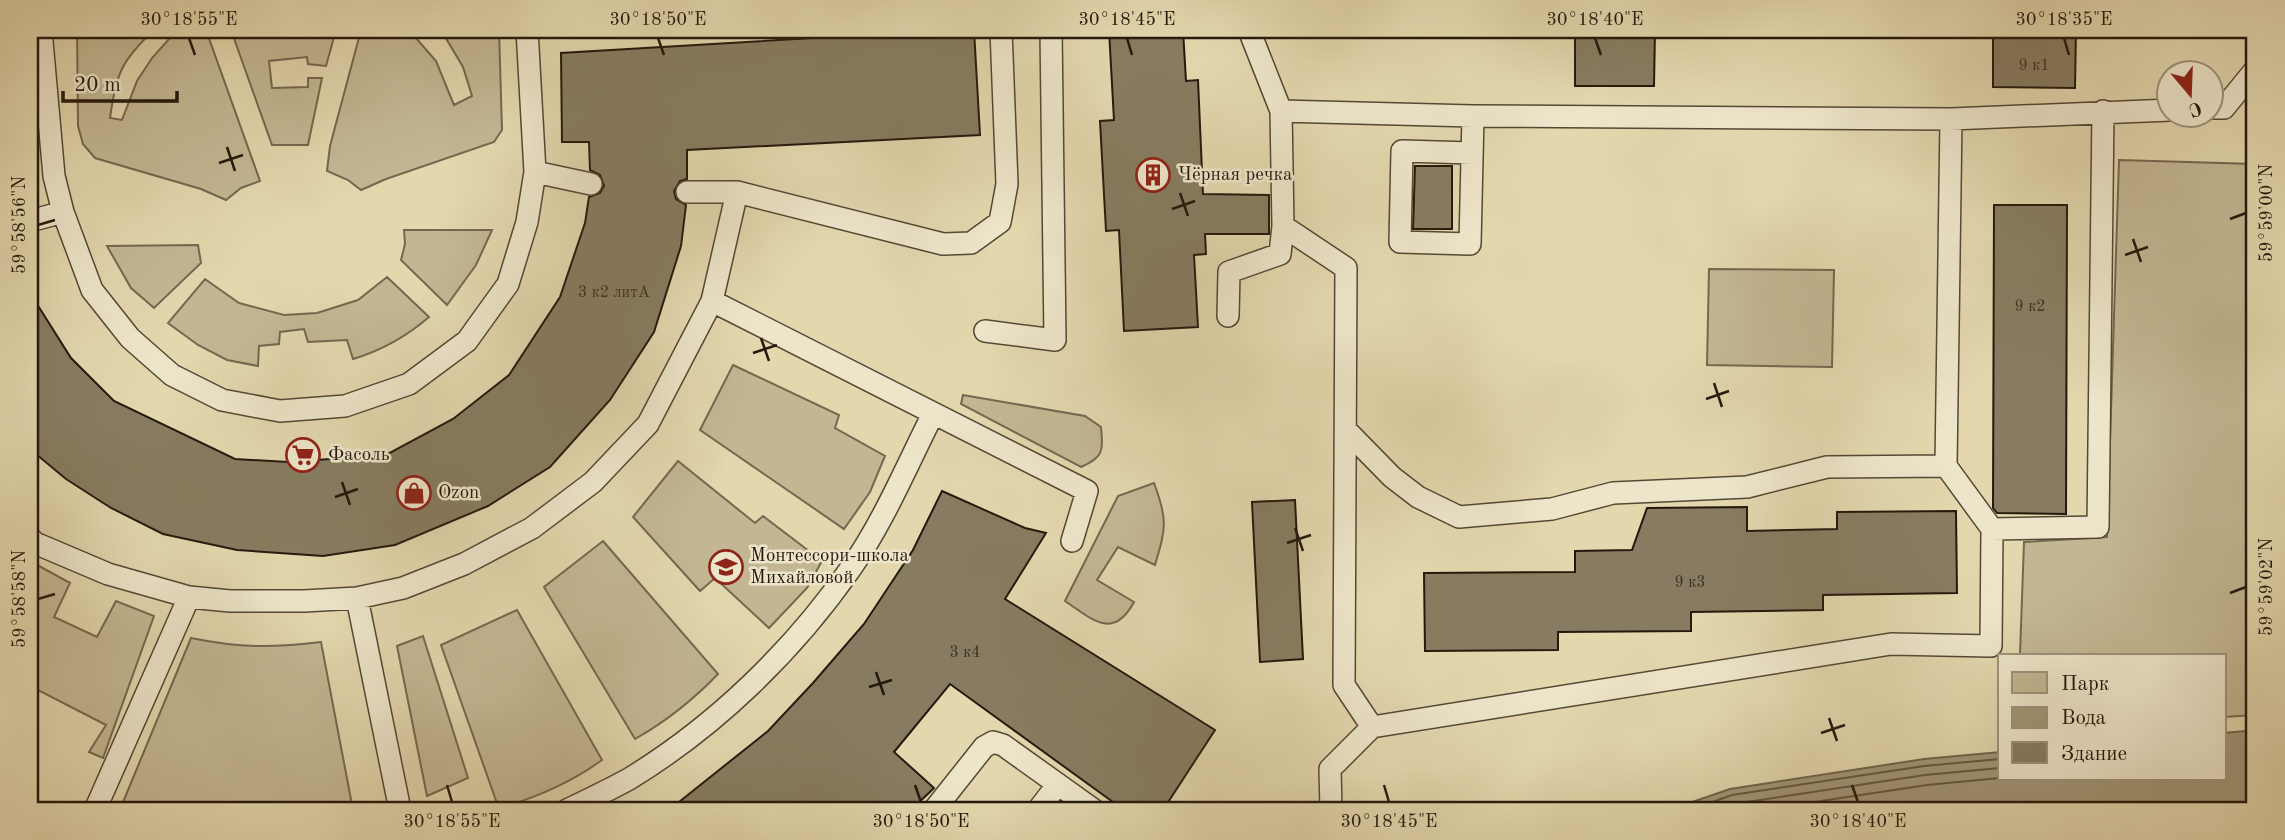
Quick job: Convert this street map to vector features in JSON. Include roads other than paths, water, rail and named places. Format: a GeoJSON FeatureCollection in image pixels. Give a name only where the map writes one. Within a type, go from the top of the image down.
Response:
{"type":"FeatureCollection","features":[{"type":"Feature","properties":{"kind":"lane"},"geometry":{"type":"LineString","coordinates":[[41,30],[54,176],[63,212],[92,290],[130,338],[172,375],[222,400],[280,411],[345,406],[409,384],[467,341],[508,284],[527,222],[535,172],[527,30]]}},
{"type":"Feature","properties":{"kind":"lane"},"geometry":{"type":"LineString","coordinates":[[687,192],[737,192],[943,244],[971,243],[1000,222],[1007,184],[1001,30]]}},
{"type":"Feature","properties":{"kind":"lane"},"geometry":{"type":"LineString","coordinates":[[985,331],[1055,340],[1051,30]]}},
{"type":"Feature","properties":{"kind":"lane"},"geometry":{"type":"LineString","coordinates":[[1228,316],[1229,272],[1280,254],[1283,226],[1281,111],[1249,30]]}},
{"type":"Feature","properties":{"kind":"lane"},"geometry":{"type":"LineString","coordinates":[[2226,106],[2255,70]]}},
{"type":"Feature","properties":{"kind":"lane"},"geometry":{"type":"LineString","coordinates":[[1281,111],[1473,116],[1951,119],[2156,110]]}},
{"type":"Feature","properties":{"kind":"lane"},"geometry":{"type":"LineString","coordinates":[[1992,529],[2098,527],[2103,111]]}},
{"type":"Feature","properties":{"kind":"lane"},"geometry":{"type":"LineString","coordinates":[[1472,153],[1402,151],[1400,242],[1470,244],[1473,116]]}},
{"type":"Feature","properties":{"kind":"lane"},"geometry":{"type":"LineString","coordinates":[[1331,810],[1330,769],[1373,727],[1891,644],[1991,646],[1992,529],[1946,466],[1951,119]]}},
{"type":"Feature","properties":{"kind":"lane"},"geometry":{"type":"LineString","coordinates":[[535,172],[590,184]]}},
{"type":"Feature","properties":{"kind":"lane"},"geometry":{"type":"LineString","coordinates":[[30,538],[108,574],[189,597],[230,601],[357,598],[403,587],[464,564],[532,528],[593,482],[648,424],[712,301],[737,192]]}},
{"type":"Feature","properties":{"kind":"lane"},"geometry":{"type":"LineString","coordinates":[[30,221],[63,212]]}},
{"type":"Feature","properties":{"kind":"lane"},"geometry":{"type":"LineString","coordinates":[[1283,226],[1346,268],[1345,685],[1373,727]]}},
{"type":"Feature","properties":{"kind":"lane"},"geometry":{"type":"LineString","coordinates":[[712,301],[1087,491],[1072,541]]}},
{"type":"Feature","properties":{"kind":"lane"},"geometry":{"type":"LineString","coordinates":[[567,810],[628,779],[696,732],[752,683],[811,622],[866,543],[933,414]]}},
{"type":"Feature","properties":{"kind":"lane"},"geometry":{"type":"LineString","coordinates":[[1346,430],[1392,477],[1418,497],[1459,517],[1552,509],[1613,493],[1747,487],[1827,467],[1946,466]]}},
{"type":"Feature","properties":{"kind":"lane"},"geometry":{"type":"LineString","coordinates":[[95,810],[189,597]]}},
{"type":"Feature","properties":{"kind":"lane"},"geometry":{"type":"LineString","coordinates":[[357,598],[400,810]]}},
{"type":"Feature","properties":{"kind":"lane"},"geometry":{"type":"LineString","coordinates":[[934,810],[984,747],[993,742],[1003,744],[1094,810]]}},
{"type":"Feature","properties":{"kind":"lane"},"geometry":{"type":"LineString","coordinates":[[1038,810],[1058,784]]}},
{"type":"Feature","properties":{"kind":"water"},"geometry":{"type":"Polygon","coordinates":[[[2255,730],[2255,810],[1669,810],[1730,789],[1924,759],[1998,752],[1998,780],[2226,780],[2226,733],[2255,730]]]}},
{"type":"Feature","properties":{"kind":"place","name":"Чёрная речка"},"geometry":{"type":"Point","coordinates":[1153,175]}},
{"type":"Feature","properties":{"kind":"place","name":"Фасоль"},"geometry":{"type":"Point","coordinates":[303,455]}},
{"type":"Feature","properties":{"kind":"place","name":"Ozon"},"geometry":{"type":"Point","coordinates":[414,493]}},
{"type":"Feature","properties":{"kind":"place","name":"Монтессори-школа Михайловой"},"geometry":{"type":"Point","coordinates":[726,567]}}]}
